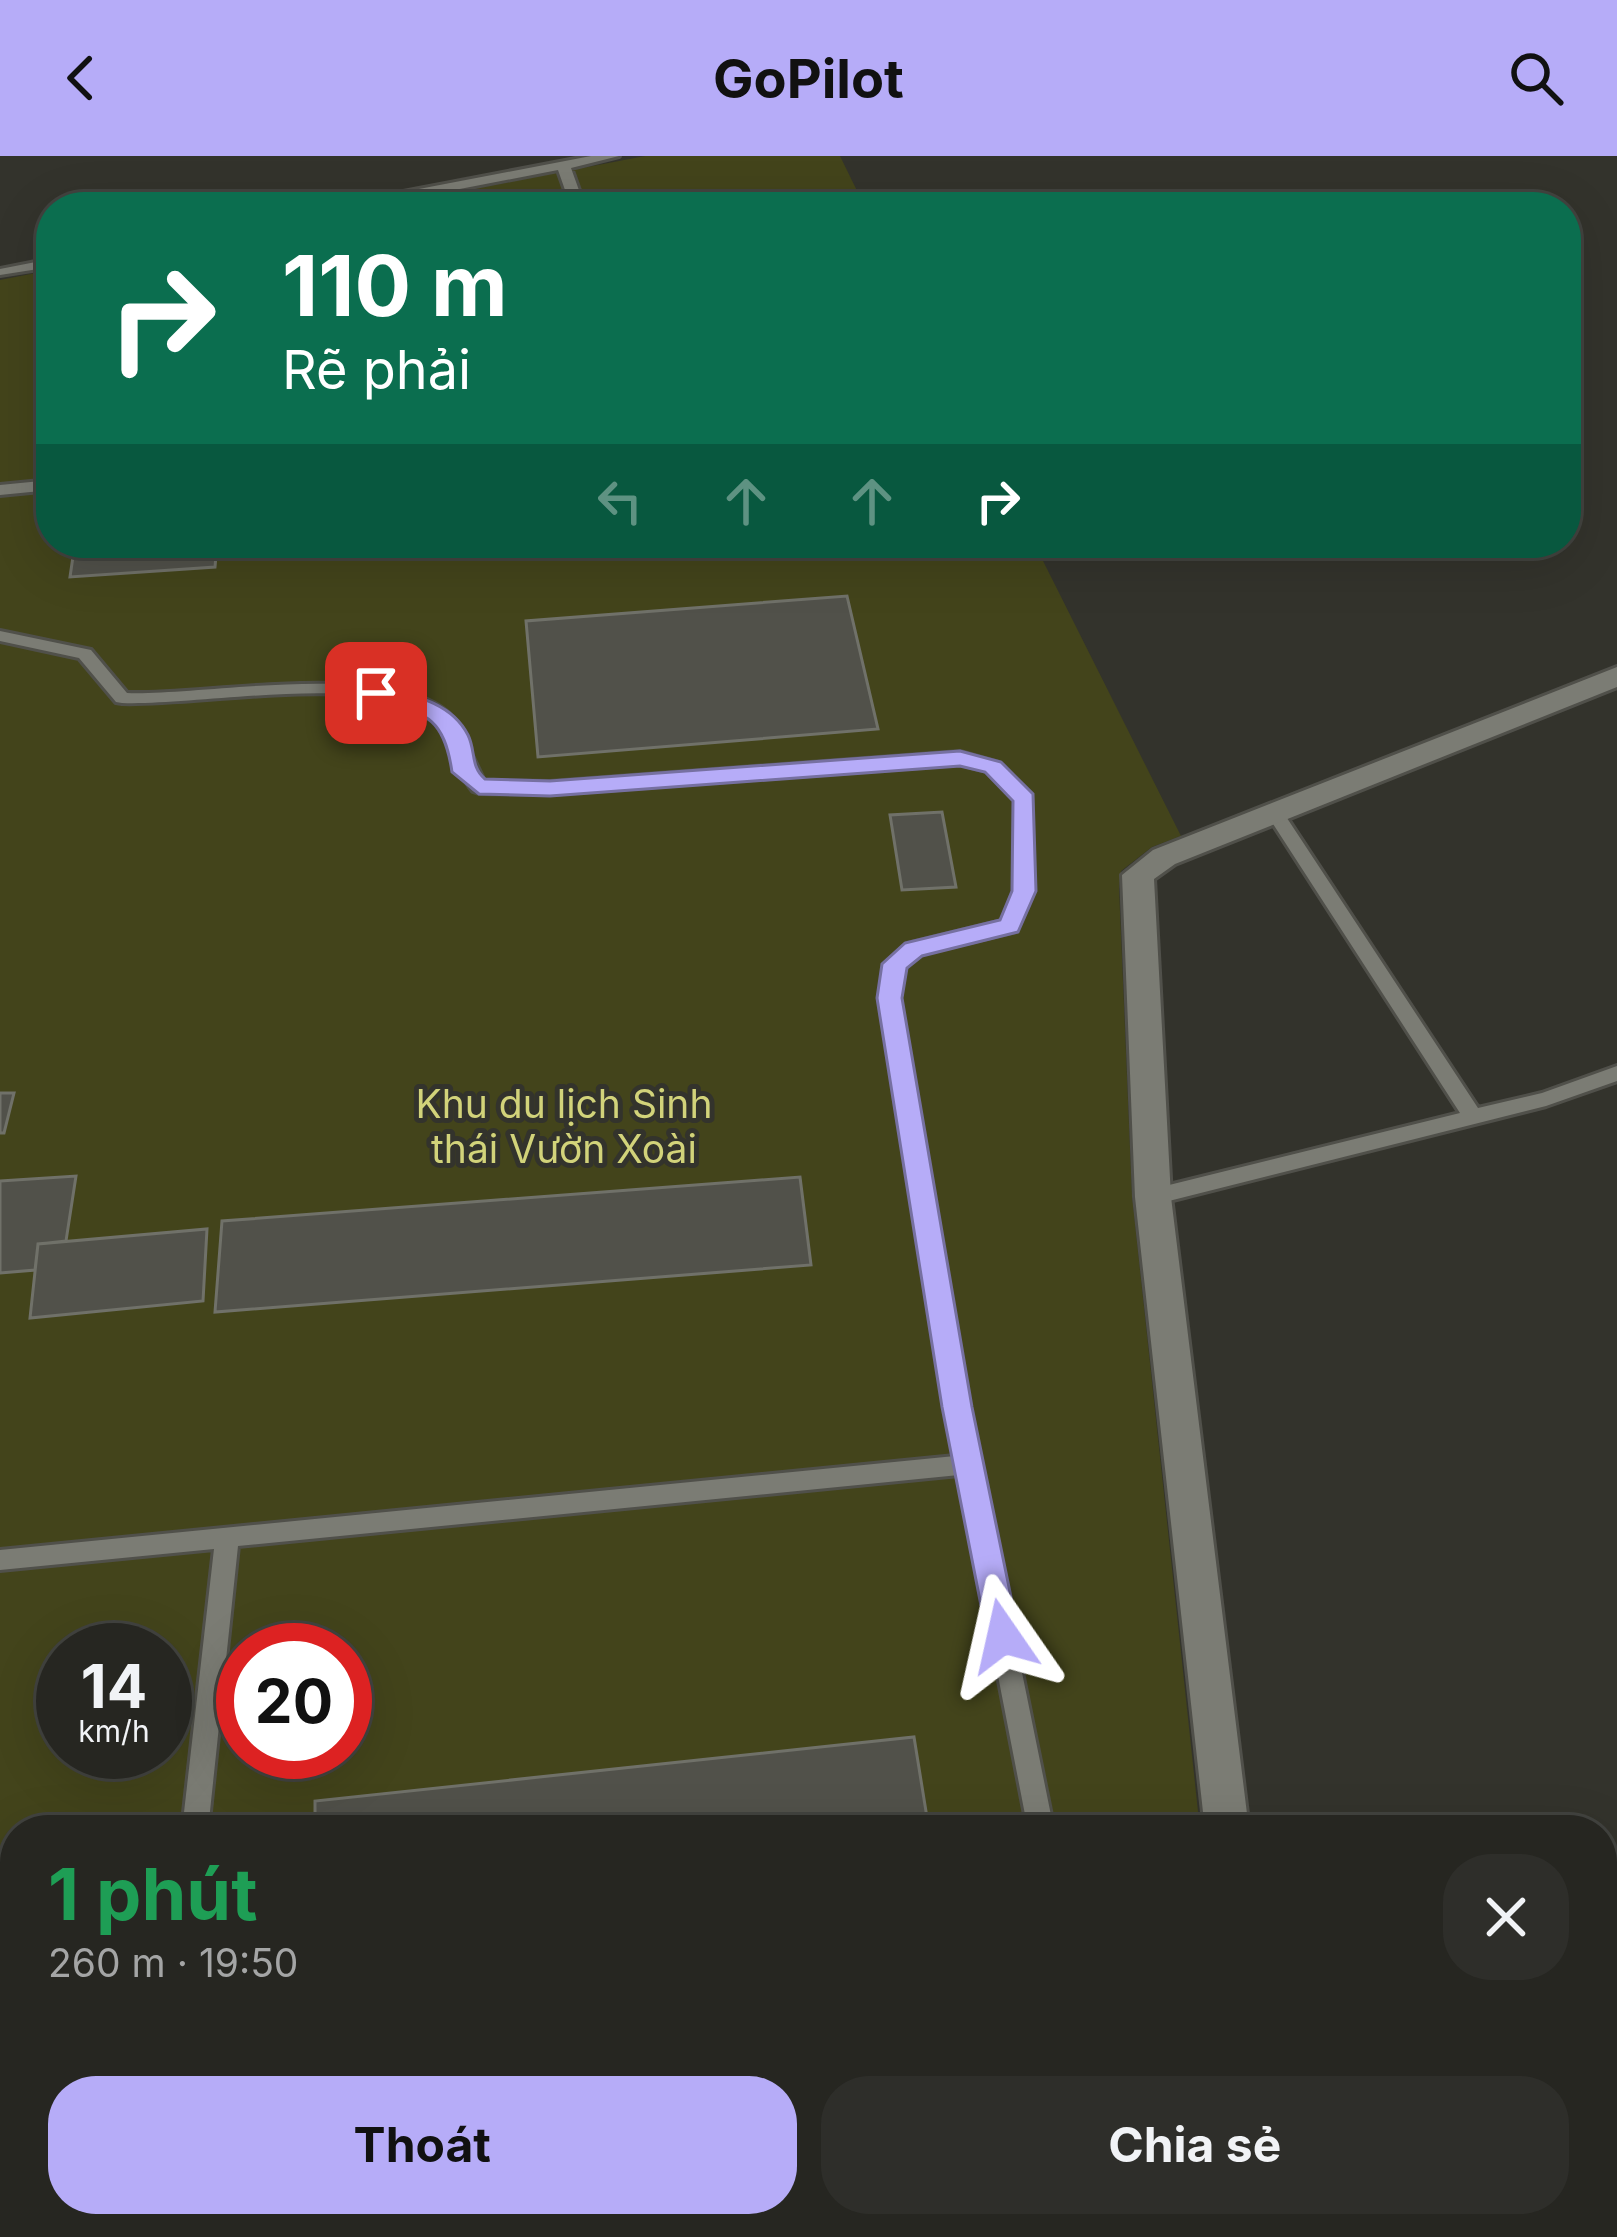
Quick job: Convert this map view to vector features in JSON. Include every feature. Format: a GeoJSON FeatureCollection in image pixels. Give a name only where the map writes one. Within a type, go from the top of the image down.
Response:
{"type":"FeatureCollection","features":[{"type":"Feature","properties":{"kind":"street"},"geometry":{"type":"LineString","coordinates":[[1225,1815],[1153,1197],[1138,875],[1164,857],[1617,676]]}},
{"type":"Feature","properties":{"kind":"lane"},"geometry":{"type":"LineString","coordinates":[[424,192],[612,156]]}},
{"type":"Feature","properties":{"kind":"lane"},"geometry":{"type":"LineString","coordinates":[[563,165],[573,192]]}},
{"type":"Feature","properties":{"kind":"lane"},"geometry":{"type":"LineString","coordinates":[[4,272],[36,266]]}},
{"type":"Feature","properties":{"kind":"lane"},"geometry":{"type":"LineString","coordinates":[[0,490],[36,486]]}},
{"type":"Feature","properties":{"kind":"lane"},"geometry":{"type":"LineString","coordinates":[[0,635],[85,654],[122,698],[162,703],[236,691],[325,689],[418,703],[440,712],[459,738],[464,772],[479,787],[550,788],[960,758],[993,767],[1024,799],[1024,891],[1009,926],[914,950],[895,964],[889,998],[969,1464],[1038,1815]]}},
{"type":"Feature","properties":{"kind":"lane"},"geometry":{"type":"LineString","coordinates":[[1275,813],[1473,1117]]}},
{"type":"Feature","properties":{"kind":"lane"},"geometry":{"type":"LineString","coordinates":[[1153,1197],[1546,1099],[1617,1073]]}},
{"type":"Feature","properties":{"kind":"lane"},"geometry":{"type":"LineString","coordinates":[[0,1560],[969,1464]]}},
{"type":"Feature","properties":{"kind":"lane"},"geometry":{"type":"LineString","coordinates":[[197,1815],[227,1537]]}},
{"type":"Feature","properties":{"kind":"green space"},"geometry":{"type":"Polygon","coordinates":[[[645,156],[840,156],[858,192],[457,192],[645,156]]]}},
{"type":"Feature","properties":{"kind":"green space","name":"Khu du lịch Sinh thái Vườn Xoài"},"geometry":{"type":"Polygon","coordinates":[[[36,273],[36,558],[1042,558],[1181,836],[1152,847],[1121,871],[1119,888],[1132,1195],[1198,1815],[0,1815],[0,280],[36,273]]]}},
{"type":"Feature","properties":{"kind":"building"},"geometry":{"type":"Polygon","coordinates":[[[73,558],[216,558],[215,567],[70,577],[73,558]]]}},
{"type":"Feature","properties":{"kind":"building"},"geometry":{"type":"Polygon","coordinates":[[[847,596],[878,729],[538,757],[526,621],[847,596]]]}},
{"type":"Feature","properties":{"kind":"building"},"geometry":{"type":"Polygon","coordinates":[[[942,812],[956,887],[902,890],[890,815],[942,812]]]}},
{"type":"Feature","properties":{"kind":"building"},"geometry":{"type":"Polygon","coordinates":[[[0,1093],[14,1093],[4,1133],[0,1133],[0,1093]]]}},
{"type":"Feature","properties":{"kind":"building"},"geometry":{"type":"Polygon","coordinates":[[[76,1176],[66,1241],[38,1244],[35,1270],[0,1273],[0,1181],[76,1176]]]}},
{"type":"Feature","properties":{"kind":"building"},"geometry":{"type":"Polygon","coordinates":[[[800,1177],[811,1265],[215,1312],[222,1221],[800,1177]]]}},
{"type":"Feature","properties":{"kind":"building"},"geometry":{"type":"Polygon","coordinates":[[[207,1229],[203,1301],[30,1318],[38,1244],[207,1229]]]}},
{"type":"Feature","properties":{"kind":"building"},"geometry":{"type":"Polygon","coordinates":[[[914,1737],[927,1815],[315,1815],[315,1801],[914,1737]]]}},
{"type":"Feature","properties":{"kind":"route"},"geometry":{"type":"LineString","coordinates":[[376,693],[440,712],[459,738],[464,772],[479,787],[550,788],[960,758],[993,767],[1024,799],[1024,891],[1009,926],[914,950],[895,964],[889,998],[957,1407],[1003,1636]]}}]}
